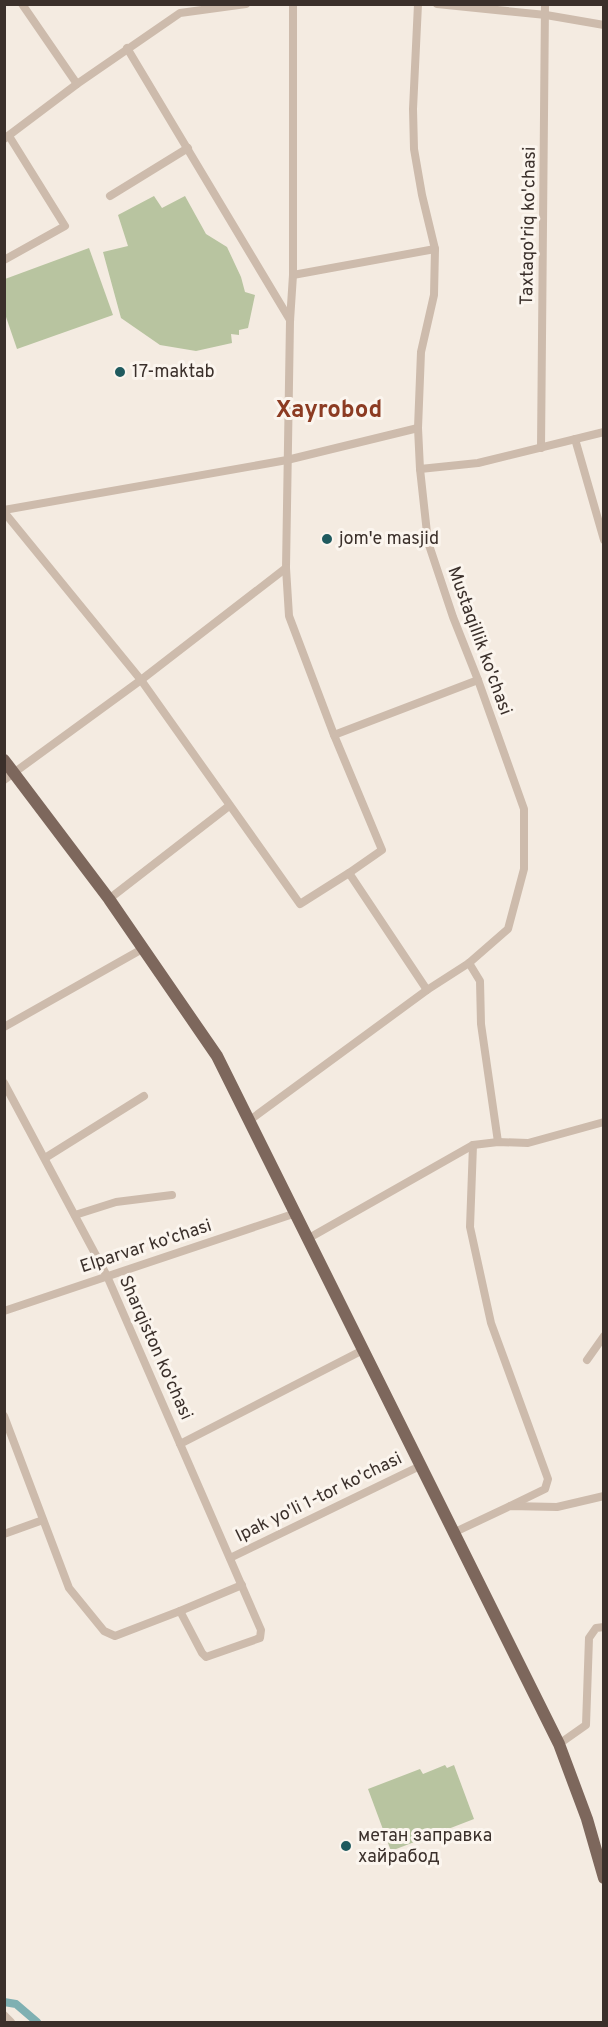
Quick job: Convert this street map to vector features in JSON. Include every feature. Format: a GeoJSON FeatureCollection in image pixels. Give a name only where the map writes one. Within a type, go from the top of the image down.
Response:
{"type":"FeatureCollection","features":[{"type":"Feature","properties":{"kind":"main road"},"geometry":{"type":"LineString","coordinates":[[4,760],[9,777],[109,899],[217,1056],[559,1744],[587,1819],[603,1878]]}},
{"type":"Feature","properties":{"kind":"street"},"geometry":{"type":"LineString","coordinates":[[22,4],[77,84]]}},
{"type":"Feature","properties":{"kind":"street"},"geometry":{"type":"LineString","coordinates":[[4,260],[65,226],[7,138],[127,48],[180,14],[246,4]]}},
{"type":"Feature","properties":{"kind":"street"},"geometry":{"type":"LineString","coordinates":[[293,4],[293,275],[290,321],[287,460],[286,568],[289,616],[334,735],[382,850],[300,904],[141,680],[4,511],[287,460],[418,428]]}},
{"type":"Feature","properties":{"kind":"street","name":"Mustaqillik ko'chasi"},"geometry":{"type":"LineString","coordinates":[[250,1120],[427,990],[469,963],[508,929],[524,869],[524,809],[453,617],[428,542],[418,428],[421,352],[434,295],[435,249],[414,149],[413,110],[418,4]]}},
{"type":"Feature","properties":{"kind":"street"},"geometry":{"type":"LineString","coordinates":[[437,4],[546,15],[603,25]]}},
{"type":"Feature","properties":{"kind":"street","name":"Taxtaqo'riq ko'chasi"},"geometry":{"type":"LineString","coordinates":[[542,447],[545,4]]}},
{"type":"Feature","properties":{"kind":"street"},"geometry":{"type":"LineString","coordinates":[[127,48],[290,321]]}},
{"type":"Feature","properties":{"kind":"street"},"geometry":{"type":"LineString","coordinates":[[110,196],[188,148]]}},
{"type":"Feature","properties":{"kind":"street"},"geometry":{"type":"LineString","coordinates":[[293,275],[435,249]]}},
{"type":"Feature","properties":{"kind":"street"},"geometry":{"type":"LineString","coordinates":[[420,469],[478,463],[603,432]]}},
{"type":"Feature","properties":{"kind":"street"},"geometry":{"type":"LineString","coordinates":[[575,439],[603,540]]}},
{"type":"Feature","properties":{"kind":"street"},"geometry":{"type":"LineString","coordinates":[[9,777],[141,680],[286,568]]}},
{"type":"Feature","properties":{"kind":"street"},"geometry":{"type":"LineString","coordinates":[[334,735],[478,680]]}},
{"type":"Feature","properties":{"kind":"street"},"geometry":{"type":"LineString","coordinates":[[109,899],[229,806]]}},
{"type":"Feature","properties":{"kind":"street"},"geometry":{"type":"LineString","coordinates":[[349,873],[427,990]]}},
{"type":"Feature","properties":{"kind":"street"},"geometry":{"type":"LineString","coordinates":[[4,1027],[144,948]]}},
{"type":"Feature","properties":{"kind":"street"},"geometry":{"type":"LineString","coordinates":[[469,963],[480,981],[481,1024],[498,1142]]}},
{"type":"Feature","properties":{"kind":"street","name":"Sharqiston ko'chasi"},"geometry":{"type":"LineString","coordinates":[[4,1083],[107,1276],[261,1633],[257,1640],[206,1657],[180,1611]]}},
{"type":"Feature","properties":{"kind":"street"},"geometry":{"type":"LineString","coordinates":[[45,1158],[144,1096]]}},
{"type":"Feature","properties":{"kind":"street"},"geometry":{"type":"LineString","coordinates":[[309,1238],[473,1145],[498,1142],[528,1143],[603,1122]]}},
{"type":"Feature","properties":{"kind":"street"},"geometry":{"type":"LineString","coordinates":[[453,1533],[545,1489],[548,1479],[489,1312],[470,1227],[473,1145]]}},
{"type":"Feature","properties":{"kind":"street"},"geometry":{"type":"LineString","coordinates":[[75,1215],[116,1202],[172,1195]]}},
{"type":"Feature","properties":{"kind":"street","name":"Elparvar ko'chasi"},"geometry":{"type":"LineString","coordinates":[[4,1311],[296,1213]]}},
{"type":"Feature","properties":{"kind":"street"},"geometry":{"type":"LineString","coordinates":[[586,1360],[603,1336]]}},
{"type":"Feature","properties":{"kind":"street"},"geometry":{"type":"LineString","coordinates":[[180,1444],[363,1350]]}},
{"type":"Feature","properties":{"kind":"street"},"geometry":{"type":"LineString","coordinates":[[4,1416],[69,1588],[108,1634],[118,1635],[242,1585]]}},
{"type":"Feature","properties":{"kind":"street","name":"Ipak yo'li 1-tor ko'chasi"},"geometry":{"type":"LineString","coordinates":[[230,1558],[420,1466]]}},
{"type":"Feature","properties":{"kind":"street"},"geometry":{"type":"LineString","coordinates":[[510,1506],[557,1508],[603,1496]]}},
{"type":"Feature","properties":{"kind":"street"},"geometry":{"type":"LineString","coordinates":[[4,1534],[43,1520]]}},
{"type":"Feature","properties":{"kind":"street"},"geometry":{"type":"LineString","coordinates":[[559,1744],[586,1725],[589,1638],[597,1628],[603,1627]]}},
{"type":"Feature","properties":{"kind":"street"},"geometry":{"type":"LineString","coordinates":[[5,2016],[11,2022]]}},
{"type":"Feature","properties":{"kind":"green space"},"geometry":{"type":"Polygon","coordinates":[[[154,196],[162,208],[185,196],[206,234],[227,247],[241,277],[245,292],[255,295],[248,328],[239,330],[239,335],[231,334],[232,343],[196,351],[160,345],[121,318],[103,252],[128,246],[118,215],[154,196]]]}},
{"type":"Feature","properties":{"kind":"green space"},"geometry":{"type":"Polygon","coordinates":[[[89,248],[113,315],[17,349],[5,314],[5,279],[89,248]]]}},
{"type":"Feature","properties":{"kind":"green space"},"geometry":{"type":"Polygon","coordinates":[[[445,1765],[447,1768],[454,1765],[474,1819],[391,1851],[368,1789],[420,1769],[423,1774],[445,1765]]]}},
{"type":"Feature","properties":{"kind":"waterway"},"geometry":{"type":"LineString","coordinates":[[4,2002],[16,2004],[37,2022]]}},
{"type":"Feature","properties":{"kind":"place","name":"17-maktab"},"geometry":{"type":"Point","coordinates":[120,372]}},
{"type":"Feature","properties":{"kind":"place","name":"jom'e masjid"},"geometry":{"type":"Point","coordinates":[327,539]}},
{"type":"Feature","properties":{"kind":"place","name":"метан заправка хайрабод"},"geometry":{"type":"Point","coordinates":[346,1846]}},
{"type":"Feature","properties":{"kind":"district","name":"Xayrobod"},"geometry":{"type":"Point","coordinates":[329,411]}}]}
